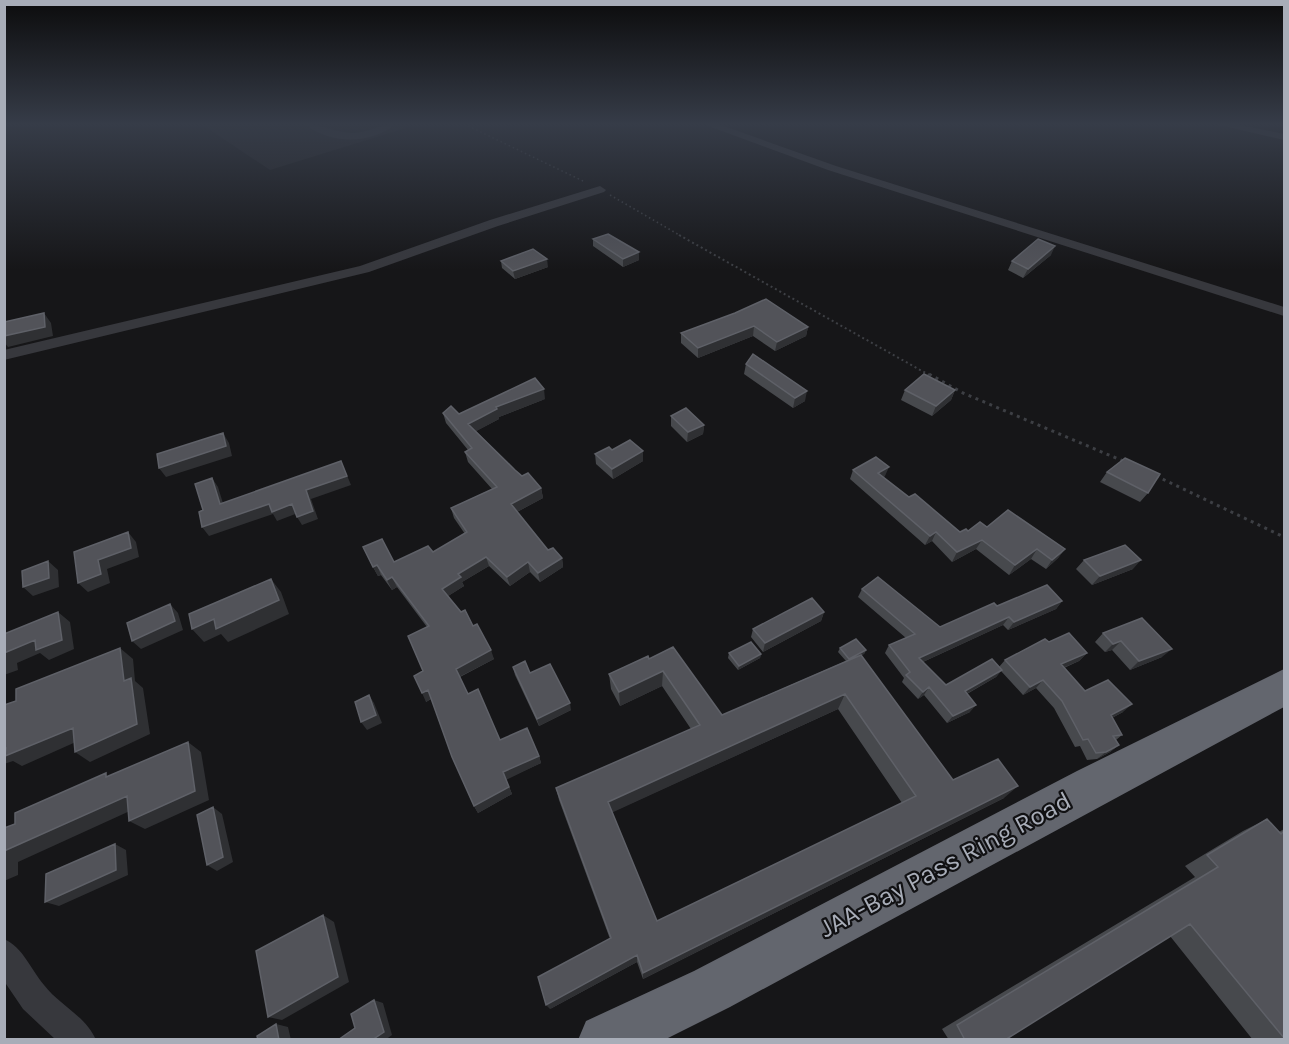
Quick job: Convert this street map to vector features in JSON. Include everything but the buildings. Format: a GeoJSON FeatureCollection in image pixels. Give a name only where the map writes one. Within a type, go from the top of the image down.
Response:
{"type":"FeatureCollection","features":[{"type":"Feature","properties":{"kind":"highway","name":"JAA-Bay Pass Ring Road"},"geometry":{"type":"LineString","coordinates":[[605,1040],[712,989],[1092,786],[1284,687]]}},
{"type":"Feature","properties":{"kind":"street"},"geometry":{"type":"LineString","coordinates":[[847,173],[1284,312]]}},
{"type":"Feature","properties":{"kind":"street"},"geometry":{"type":"LineString","coordinates":[[4,355],[364,269],[494,223],[600,190]]}},
{"type":"Feature","properties":{"kind":"street"},"geometry":{"type":"LineString","coordinates":[[4,954],[34,998],[80,1040]]}},
{"type":"Feature","properties":{"kind":"path"},"geometry":{"type":"LineString","coordinates":[[564,173],[600,190],[785,296],[963,393],[1126,463]]}},
{"type":"Feature","properties":{"kind":"path"},"geometry":{"type":"LineString","coordinates":[[1148,473],[1284,537]]}}]}
